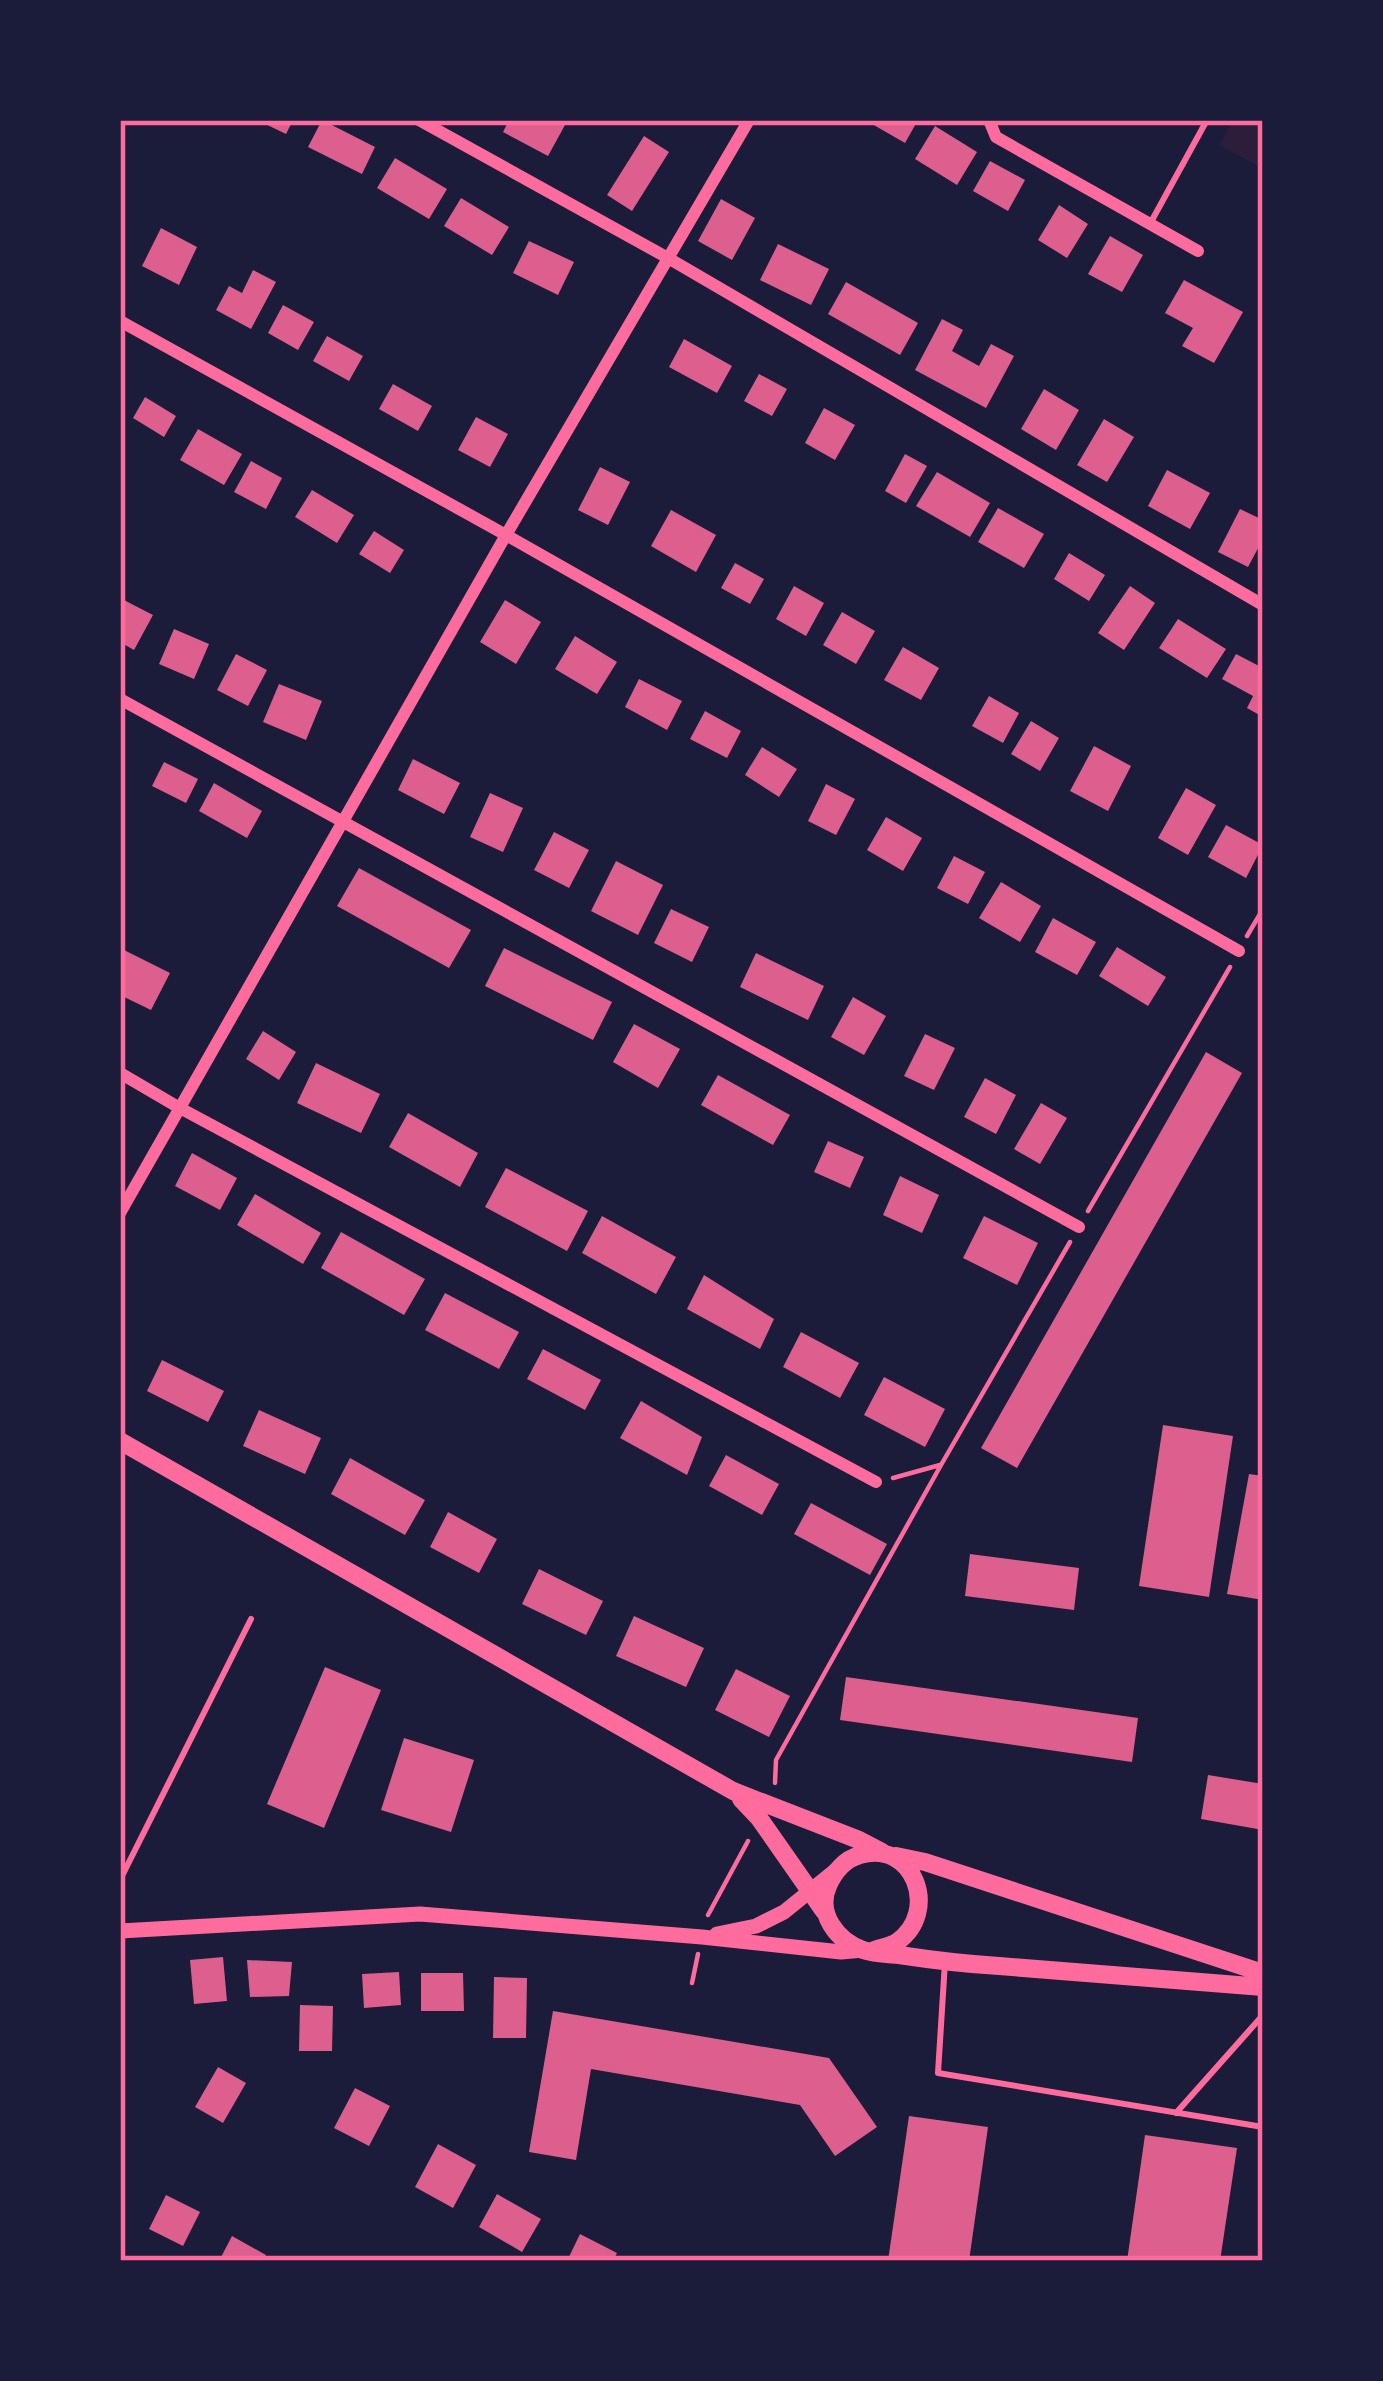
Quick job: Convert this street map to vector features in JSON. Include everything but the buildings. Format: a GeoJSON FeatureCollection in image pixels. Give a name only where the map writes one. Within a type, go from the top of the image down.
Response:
{"type":"FeatureCollection","features":[{"type":"Feature","properties":{"kind":"main road"},"geometry":{"type":"LineString","coordinates":[[120,1441],[734,1791],[859,1840],[909,1868],[918,1882],[918,1913],[897,1942],[868,1951]]}},
{"type":"Feature","properties":{"kind":"main road"},"geometry":{"type":"LineString","coordinates":[[734,1791],[759,1818],[826,1913]]}},
{"type":"Feature","properties":{"kind":"main road"},"geometry":{"type":"LineString","coordinates":[[1263,1973],[925,1862],[887,1854],[858,1855],[840,1867],[824,1898],[832,1928],[868,1951],[945,1962],[1263,1988]]}},
{"type":"Feature","properties":{"kind":"street"},"geometry":{"type":"LineString","coordinates":[[418,120],[668,258],[1263,605]]}},
{"type":"Feature","properties":{"kind":"street"},"geometry":{"type":"LineString","coordinates":[[120,1213],[506,535],[749,120]]}},
{"type":"Feature","properties":{"kind":"street"},"geometry":{"type":"LineString","coordinates":[[988,120],[996,137],[1198,251]]}},
{"type":"Feature","properties":{"kind":"street"},"geometry":{"type":"LineString","coordinates":[[120,321],[1239,951]]}},
{"type":"Feature","properties":{"kind":"street"},"geometry":{"type":"LineString","coordinates":[[120,699],[1079,1227]]}},
{"type":"Feature","properties":{"kind":"street"},"geometry":{"type":"LineString","coordinates":[[120,1073],[876,1482]]}},
{"type":"Feature","properties":{"kind":"street"},"geometry":{"type":"LineString","coordinates":[[702,1935],[756,1926],[784,1912],[840,1867]]}},
{"type":"Feature","properties":{"kind":"street"},"geometry":{"type":"LineString","coordinates":[[120,1931],[420,1914],[868,1951]]}},
{"type":"Feature","properties":{"kind":"lane"},"geometry":{"type":"LineString","coordinates":[[1150,224],[1207,120]]}},
{"type":"Feature","properties":{"kind":"lane"},"geometry":{"type":"LineString","coordinates":[[120,1880],[251,1619]]}},
{"type":"Feature","properties":{"kind":"lane"},"geometry":{"type":"LineString","coordinates":[[945,1962],[938,2073],[1263,2127]]}},
{"type":"Feature","properties":{"kind":"lane"},"geometry":{"type":"LineString","coordinates":[[1176,2113],[1263,2015]]}},
{"type":"Feature","properties":{"kind":"path"},"geometry":{"type":"LineString","coordinates":[[774,1789],[776,1760],[1263,909]]}},
{"type":"Feature","properties":{"kind":"path"},"geometry":{"type":"LineString","coordinates":[[876,1482],[941,1465]]}},
{"type":"Feature","properties":{"kind":"path"},"geometry":{"type":"LineString","coordinates":[[692,1983],[702,1935],[753,1830]]}},
{"type":"Feature","properties":{"kind":"shaded area"},"geometry":{"type":"Polygon","coordinates":[[[1233,120],[1263,120],[1263,169],[1219,145],[1233,120]]]}}]}
